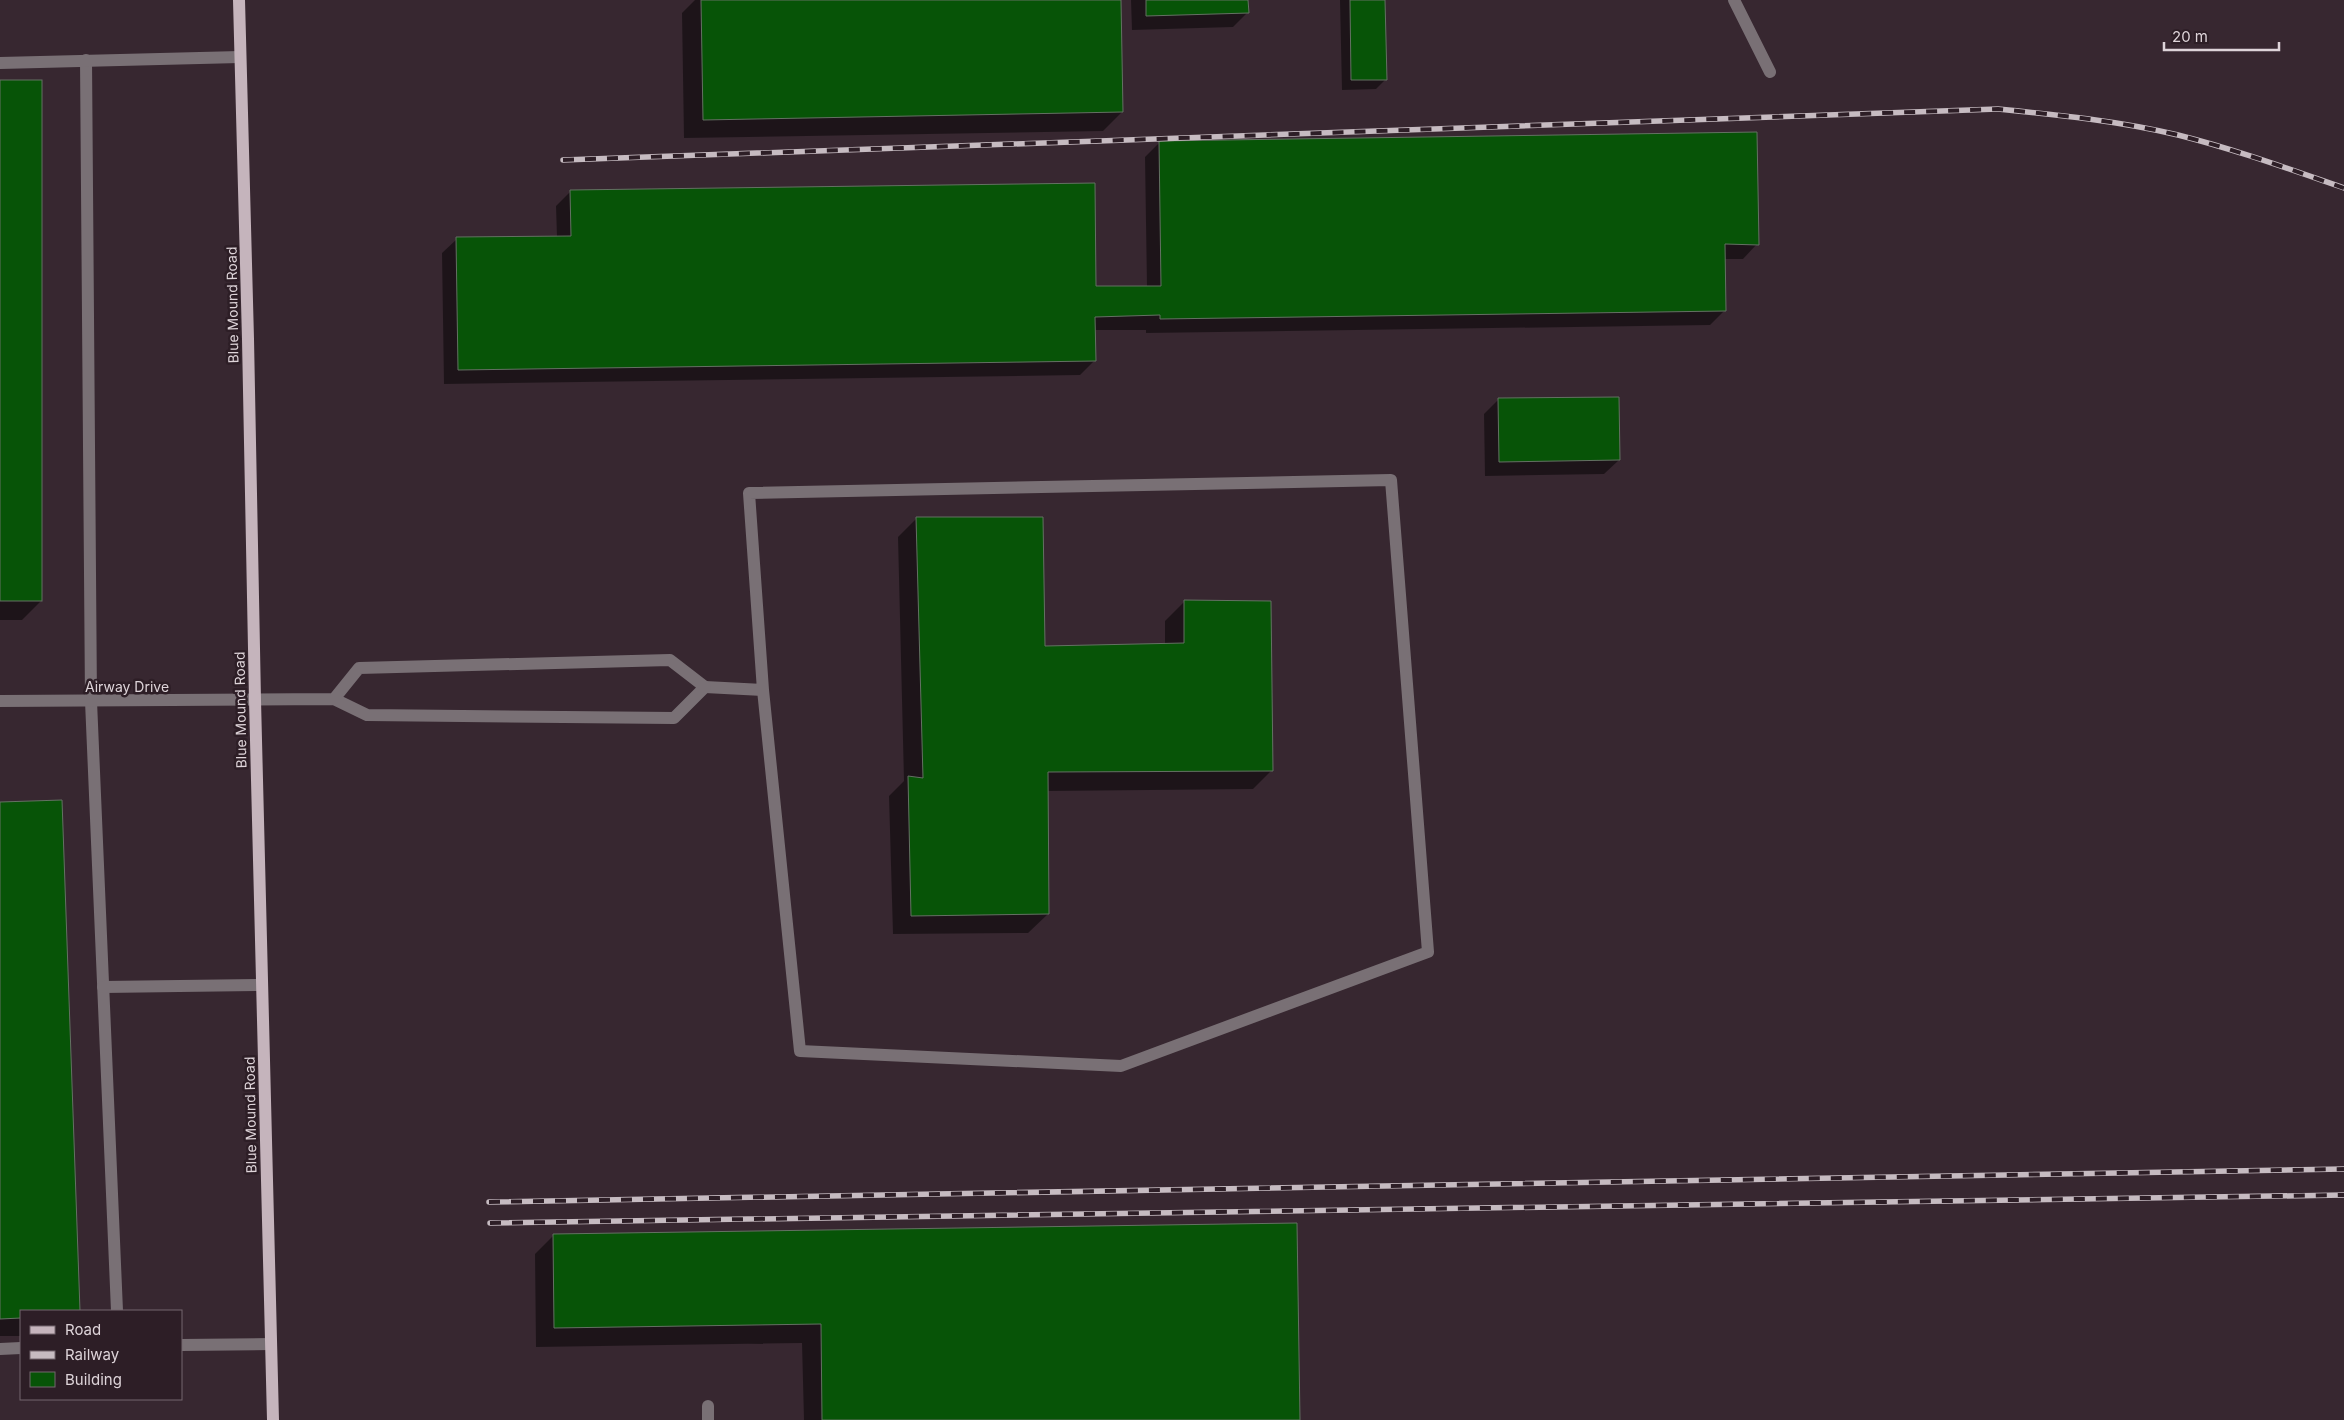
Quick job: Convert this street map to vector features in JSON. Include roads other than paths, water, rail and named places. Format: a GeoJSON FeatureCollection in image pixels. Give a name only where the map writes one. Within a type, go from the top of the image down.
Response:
{"type":"FeatureCollection","features":[{"type":"Feature","properties":{"kind":"main road","name":"Blue Mound Road"},"geometry":{"type":"LineString","coordinates":[[238,0],[248,339],[272,1420]]}},
{"type":"Feature","properties":{"kind":"street"},"geometry":{"type":"LineString","coordinates":[[1734,0],[1770,72]]}},
{"type":"Feature","properties":{"kind":"street"},"geometry":{"type":"LineString","coordinates":[[0,62],[240,57]]}},
{"type":"Feature","properties":{"kind":"street"},"geometry":{"type":"LineString","coordinates":[[86,60],[91,701],[117,1310]]}},
{"type":"Feature","properties":{"kind":"street"},"geometry":{"type":"LineString","coordinates":[[1391,480],[1428,952],[1121,1066],[800,1051],[763,690],[750,493],[1391,480]]}},
{"type":"Feature","properties":{"kind":"street"},"geometry":{"type":"LineString","coordinates":[[705,687],[674,718],[367,715],[334,699],[360,668],[670,660],[705,687],[763,690]]}},
{"type":"Feature","properties":{"kind":"street","name":"Airway Drive"},"geometry":{"type":"LineString","coordinates":[[0,701],[334,699]]}},
{"type":"Feature","properties":{"kind":"street"},"geometry":{"type":"LineString","coordinates":[[103,987],[262,985]]}},
{"type":"Feature","properties":{"kind":"street"},"geometry":{"type":"LineString","coordinates":[[182,1345],[271,1344]]}},
{"type":"Feature","properties":{"kind":"street"},"geometry":{"type":"LineString","coordinates":[[0,1349],[20,1348]]}},
{"type":"Feature","properties":{"kind":"street"},"geometry":{"type":"LineString","coordinates":[[708,1406],[708,1420]]}},
{"type":"Feature","properties":{"kind":"railway"},"geometry":{"type":"LineString","coordinates":[[563,160],[1998,109],[2111,122],[2178,135],[2241,153],[2344,188]]}},
{"type":"Feature","properties":{"kind":"railway"},"geometry":{"type":"LineString","coordinates":[[489,1202],[2344,1169]]}},
{"type":"Feature","properties":{"kind":"railway"},"geometry":{"type":"LineString","coordinates":[[490,1223],[2344,1195]]}}]}
